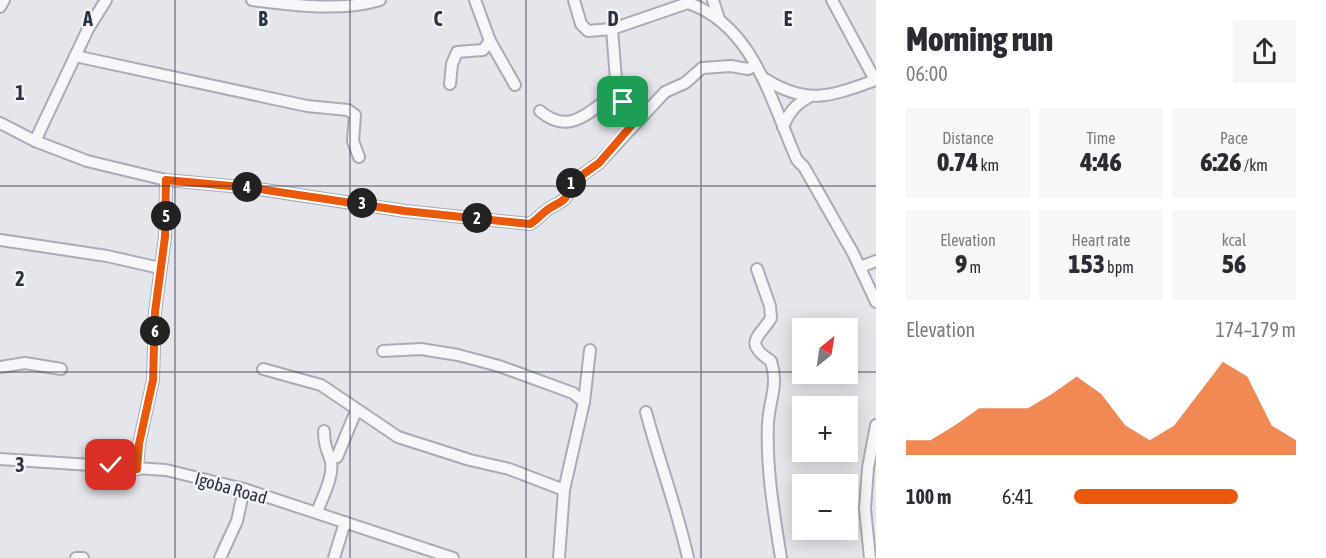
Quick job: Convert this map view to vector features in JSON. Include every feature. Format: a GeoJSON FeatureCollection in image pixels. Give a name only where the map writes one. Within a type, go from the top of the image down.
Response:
{"type":"FeatureCollection","features":[{"type":"Feature","properties":{"kind":"street"},"geometry":{"type":"LineString","coordinates":[[0,7],[4,0]]}},
{"type":"Feature","properties":{"kind":"street"},"geometry":{"type":"LineString","coordinates":[[35,141],[75,56],[106,0]]}},
{"type":"Feature","properties":{"kind":"street"},"geometry":{"type":"LineString","coordinates":[[252,0],[366,4],[380,0]]}},
{"type":"Feature","properties":{"kind":"street"},"geometry":{"type":"LineString","coordinates":[[475,0],[490,41],[515,85]]}},
{"type":"Feature","properties":{"kind":"street"},"geometry":{"type":"LineString","coordinates":[[574,0],[581,24],[588,31],[612,29],[688,3],[719,19]]}},
{"type":"Feature","properties":{"kind":"street"},"geometry":{"type":"LineString","coordinates":[[713,0],[719,19],[764,79],[796,160],[804,167],[860,267],[876,302]]}},
{"type":"Feature","properties":{"kind":"street"},"geometry":{"type":"LineString","coordinates":[[764,79],[790,93],[809,97],[837,93],[875,80],[832,0]]}},
{"type":"Feature","properties":{"kind":"street"},"geometry":{"type":"LineString","coordinates":[[612,29],[617,92],[638,118]]}},
{"type":"Feature","properties":{"kind":"street"},"geometry":{"type":"LineString","coordinates":[[450,84],[457,52],[483,50],[490,41]]}},
{"type":"Feature","properties":{"kind":"street"},"geometry":{"type":"LineString","coordinates":[[75,56],[307,106],[348,110],[355,115],[353,141],[359,157]]}},
{"type":"Feature","properties":{"kind":"street"},"geometry":{"type":"LineString","coordinates":[[0,123],[35,141],[87,161],[166,180],[252,188],[405,211],[530,224],[550,207],[561,204],[567,197],[571,183],[599,163],[638,118],[664,93],[685,83],[702,68],[731,66],[748,69],[755,66]]}},
{"type":"Feature","properties":{"kind":"street"},"geometry":{"type":"LineString","coordinates":[[540,111],[551,121],[563,124],[580,118],[617,92]]}},
{"type":"Feature","properties":{"kind":"street"},"geometry":{"type":"LineString","coordinates":[[783,127],[788,114],[796,104],[809,97]]}},
{"type":"Feature","properties":{"kind":"street"},"geometry":{"type":"LineString","coordinates":[[137,469],[139,444],[153,380],[155,312],[165,237],[166,180]]}},
{"type":"Feature","properties":{"kind":"street"},"geometry":{"type":"LineString","coordinates":[[0,240],[107,256],[160,268]]}},
{"type":"Feature","properties":{"kind":"street"},"geometry":{"type":"LineString","coordinates":[[860,267],[876,261]]}},
{"type":"Feature","properties":{"kind":"street"},"geometry":{"type":"LineString","coordinates":[[758,269],[770,306],[771,318],[757,334],[755,340],[759,353],[771,361],[776,382],[768,424],[769,468],[781,558]]}},
{"type":"Feature","properties":{"kind":"street"},"geometry":{"type":"LineString","coordinates":[[383,351],[439,350],[499,366],[573,393],[584,402]]}},
{"type":"Feature","properties":{"kind":"street"},"geometry":{"type":"LineString","coordinates":[[559,558],[564,490],[584,402],[590,350]]}},
{"type":"Feature","properties":{"kind":"street"},"geometry":{"type":"LineString","coordinates":[[0,367],[25,363],[61,369]]}},
{"type":"Feature","properties":{"kind":"street"},"geometry":{"type":"LineString","coordinates":[[264,369],[321,385],[343,399],[356,411],[398,437],[470,460],[509,469],[564,490]]}},
{"type":"Feature","properties":{"kind":"street"},"geometry":{"type":"LineString","coordinates":[[330,458],[338,457],[356,411]]}},
{"type":"Feature","properties":{"kind":"street"},"geometry":{"type":"LineString","coordinates":[[646,412],[659,460],[677,510],[688,558]]}},
{"type":"Feature","properties":{"kind":"street"},"geometry":{"type":"LineString","coordinates":[[870,558],[865,509],[876,425]]}},
{"type":"Feature","properties":{"kind":"street"},"geometry":{"type":"LineString","coordinates":[[317,512],[330,474],[330,458],[324,444],[324,431]]}},
{"type":"Feature","properties":{"kind":"street","name":"Igoba Road"},"geometry":{"type":"LineString","coordinates":[[0,459],[166,470],[244,489],[453,558]]}},
{"type":"Feature","properties":{"kind":"street"},"geometry":{"type":"LineString","coordinates":[[220,558],[237,521],[244,489]]}},
{"type":"Feature","properties":{"kind":"street"},"geometry":{"type":"LineString","coordinates":[[334,558],[345,522]]}},
{"type":"Feature","properties":{"kind":"street"},"geometry":{"type":"LineString","coordinates":[[76,558],[83,558]]}},
{"type":"Feature","properties":{"kind":"route"},"geometry":{"type":"LineString","coordinates":[[111,465],[137,469],[139,444],[153,380],[155,312],[165,237],[166,180],[252,188],[331,198],[405,211],[530,224],[550,207],[561,204],[567,197],[571,183],[599,163],[638,118],[623,102]]}}]}
